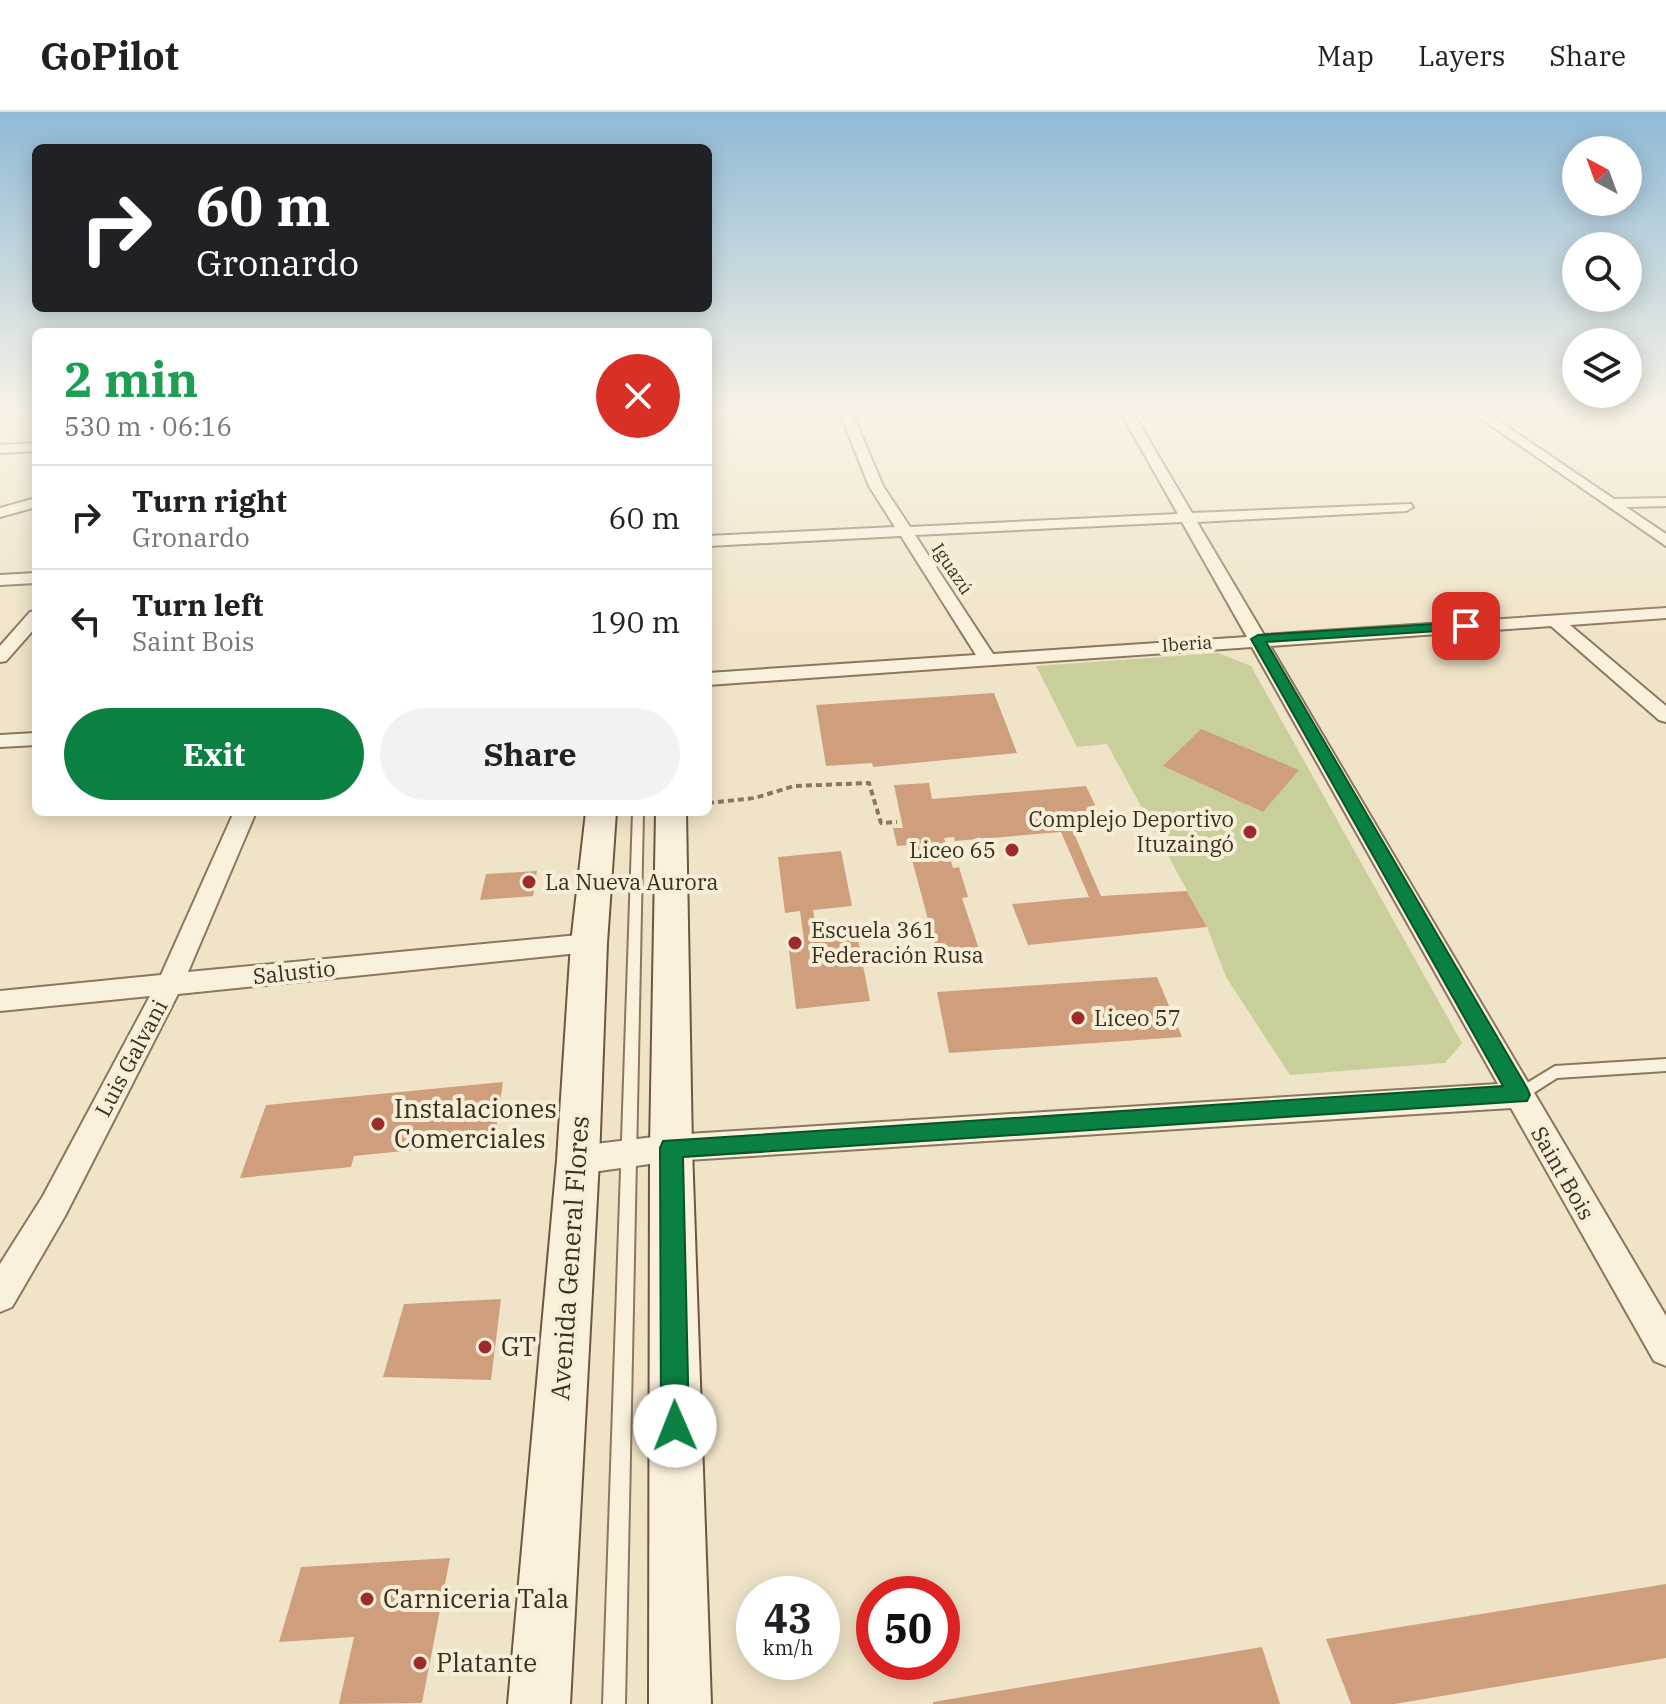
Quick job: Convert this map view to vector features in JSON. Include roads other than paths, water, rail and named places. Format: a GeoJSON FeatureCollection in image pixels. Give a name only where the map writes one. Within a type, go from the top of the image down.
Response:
{"type":"FeatureCollection","features":[{"type":"Feature","properties":{"kind":"main road","name":"Avenida General Flores"},"geometry":{"type":"LineString","coordinates":[[539,1704],[578,1160],[589,943],[601,816]]}},
{"type":"Feature","properties":{"kind":"main road"},"geometry":{"type":"LineString","coordinates":[[671,816],[650,1151],[680,1704]]}},
{"type":"Feature","properties":{"kind":"street","name":"Iguazú"},"geometry":{"type":"LineString","coordinates":[[877,487],[987,658]]}},
{"type":"Feature","properties":{"kind":"street","name":"Saint Bois"},"geometry":{"type":"LineString","coordinates":[[1170,487],[1666,1349]]}},
{"type":"Feature","properties":{"kind":"street"},"geometry":{"type":"LineString","coordinates":[[1588,487],[1666,541]]}},
{"type":"Feature","properties":{"kind":"street"},"geometry":{"type":"LineString","coordinates":[[1611,503],[1666,502]]}},
{"type":"Feature","properties":{"kind":"street"},"geometry":{"type":"LineString","coordinates":[[0,513],[32,503]]}},
{"type":"Feature","properties":{"kind":"street"},"geometry":{"type":"LineString","coordinates":[[712,541],[1406,507]]}},
{"type":"Feature","properties":{"kind":"street"},"geometry":{"type":"LineString","coordinates":[[0,580],[32,578]]}},
{"type":"Feature","properties":{"kind":"street","name":"Iberia"},"geometry":{"type":"LineString","coordinates":[[712,679],[1666,613]]}},
{"type":"Feature","properties":{"kind":"street"},"geometry":{"type":"LineString","coordinates":[[0,657],[32,621]]}},
{"type":"Feature","properties":{"kind":"street"},"geometry":{"type":"LineString","coordinates":[[1555,621],[1666,716]]}},
{"type":"Feature","properties":{"kind":"street"},"geometry":{"type":"LineString","coordinates":[[0,741],[32,739]]}},
{"type":"Feature","properties":{"kind":"street","name":"Luis Galvani"},"geometry":{"type":"LineString","coordinates":[[0,1295],[54,1206],[170,984],[243,816]]}},
{"type":"Feature","properties":{"kind":"street","name":"Salustio"},"geometry":{"type":"LineString","coordinates":[[0,1001],[589,943]]}},
{"type":"Feature","properties":{"kind":"street"},"geometry":{"type":"LineString","coordinates":[[578,1160],[650,1151],[1519,1095]]}},
{"type":"Feature","properties":{"kind":"lane"},"geometry":{"type":"LineString","coordinates":[[614,1704],[650,1151],[638,816]]}},
{"type":"Feature","properties":{"kind":"lane"},"geometry":{"type":"LineString","coordinates":[[1519,1095],[1555,1072],[1666,1065]]}},
{"type":"Feature","properties":{"kind":"place","name":"Complejo Deportivo Ituzaingó"},"geometry":{"type":"Point","coordinates":[1250,832]}},
{"type":"Feature","properties":{"kind":"place","name":"Liceo 65"},"geometry":{"type":"Point","coordinates":[1012,850]}},
{"type":"Feature","properties":{"kind":"place","name":"La Nueva Aurora"},"geometry":{"type":"Point","coordinates":[529,882]}},
{"type":"Feature","properties":{"kind":"place","name":"Escuela 361 Federación Rusa"},"geometry":{"type":"Point","coordinates":[795,943]}},
{"type":"Feature","properties":{"kind":"place","name":"Liceo 57"},"geometry":{"type":"Point","coordinates":[1078,1018]}},
{"type":"Feature","properties":{"kind":"place","name":"Instalaciones Comerciales"},"geometry":{"type":"Point","coordinates":[378,1124]}},
{"type":"Feature","properties":{"kind":"place","name":"GT"},"geometry":{"type":"Point","coordinates":[485,1347]}},
{"type":"Feature","properties":{"kind":"place","name":"Carniceria Tala"},"geometry":{"type":"Point","coordinates":[367,1599]}},
{"type":"Feature","properties":{"kind":"place","name":"Platante"},"geometry":{"type":"Point","coordinates":[420,1663]}}]}
